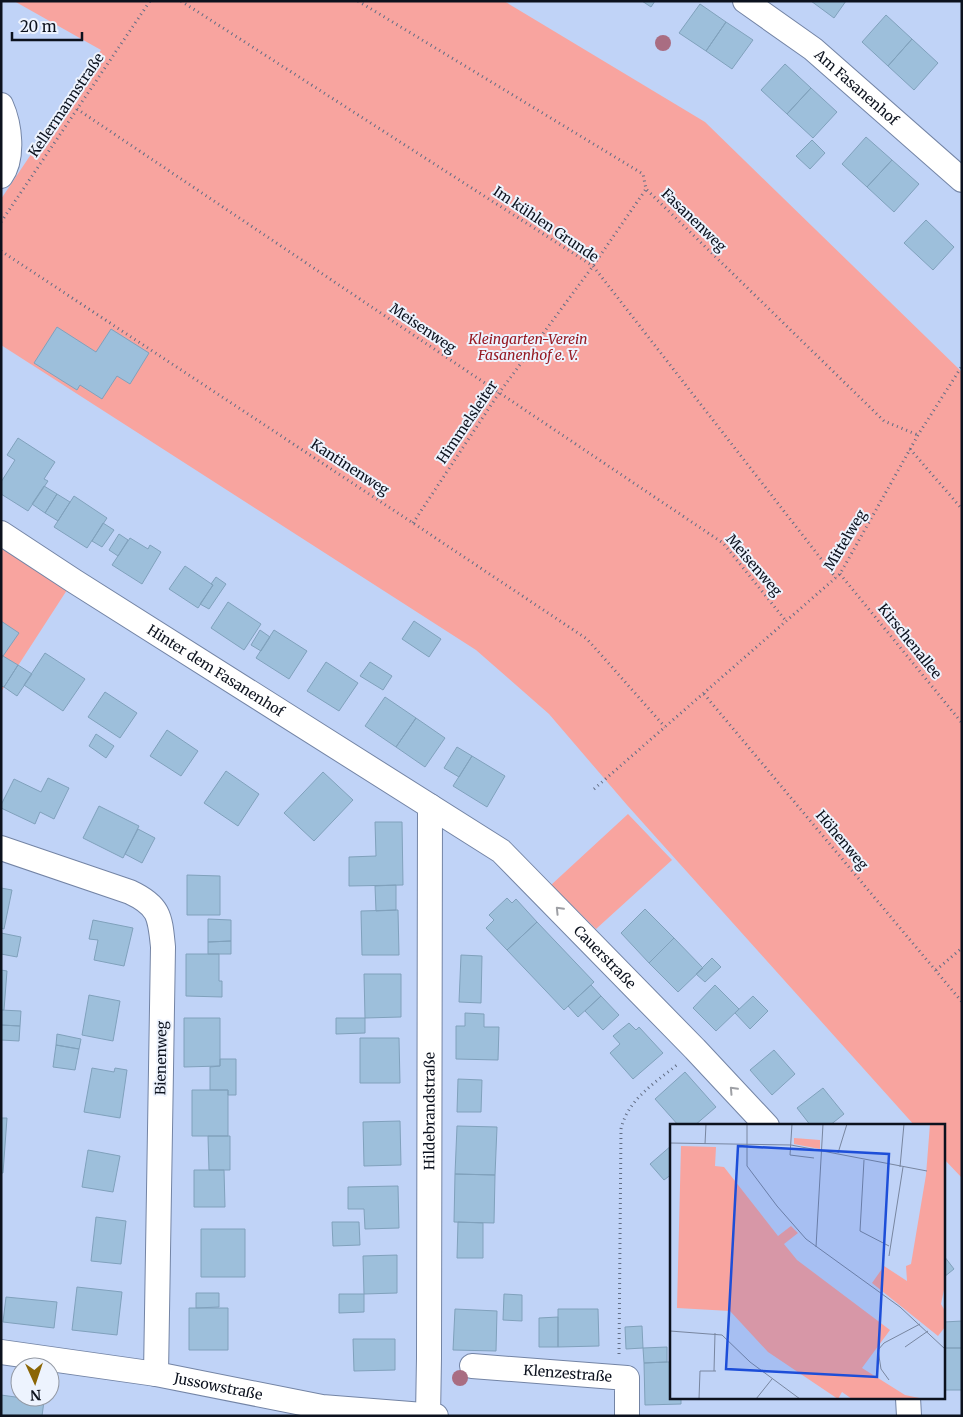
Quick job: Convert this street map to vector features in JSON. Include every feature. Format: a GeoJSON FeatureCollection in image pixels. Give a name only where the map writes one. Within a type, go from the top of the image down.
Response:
{"type":"FeatureCollection","features":[{"type":"Feature","properties":{"kind":"street","name":"Am Fasanenhof"},"geometry":{"type":"LineString","coordinates":[[745,1],[813,49],[962,180]]}},
{"type":"Feature","properties":{"kind":"street"},"geometry":{"type":"LineString","coordinates":[[1,105],[10,147],[7,168],[1,176]]}},
{"type":"Feature","properties":{"kind":"street","name":"Hinter dem Fasanenhof"},"geometry":{"type":"LineString","coordinates":[[1,533],[430,806]]}},
{"type":"Feature","properties":{"kind":"street","name":"Cauerstraße"},"geometry":{"type":"LineString","coordinates":[[430,806],[501,851],[695,1049],[764,1124]]}},
{"type":"Feature","properties":{"kind":"street","name":"Hildebrandstraße"},"geometry":{"type":"LineString","coordinates":[[430,806],[430,1415]]}},
{"type":"Feature","properties":{"kind":"street","name":"Bienenweg"},"geometry":{"type":"LineString","coordinates":[[1,848],[130,892],[147,900],[160,920],[163,948],[156,1374]]}},
{"type":"Feature","properties":{"kind":"street","name":"Jussowstraße"},"geometry":{"type":"LineString","coordinates":[[1,1352],[156,1374],[320,1411],[430,1415]]}},
{"type":"Feature","properties":{"kind":"street","name":"Klenzestraße"},"geometry":{"type":"LineString","coordinates":[[472,1366],[627,1378],[627,1416]]}},
{"type":"Feature","properties":{"kind":"street"},"geometry":{"type":"LineString","coordinates":[[908,1400],[908,1416]]}},
{"type":"Feature","properties":{"kind":"path"},"geometry":{"type":"LineString","coordinates":[[145,1],[150,2]]}},
{"type":"Feature","properties":{"kind":"path","name":"Im kühlen Grunde"},"geometry":{"type":"LineString","coordinates":[[181,1],[593,266],[836,578]]}},
{"type":"Feature","properties":{"kind":"path","name":"Fasanenweg"},"geometry":{"type":"LineString","coordinates":[[358,1],[643,174],[646,189],[884,421],[918,435]]}},
{"type":"Feature","properties":{"kind":"path","name":"Kellermannstraße"},"geometry":{"type":"LineString","coordinates":[[1,222],[150,2]]}},
{"type":"Feature","properties":{"kind":"path","name":"Meisenweg"},"geometry":{"type":"LineString","coordinates":[[77,109],[723,543],[786,622]]}},
{"type":"Feature","properties":{"kind":"path","name":"Himmelsleiter"},"geometry":{"type":"LineString","coordinates":[[413,523],[499,393],[593,266],[646,189]]}},
{"type":"Feature","properties":{"kind":"path","name":"Kantinenweg"},"geometry":{"type":"LineString","coordinates":[[1,251],[587,639],[665,727]]}},
{"type":"Feature","properties":{"kind":"path","name":"Mittelweg"},"geometry":{"type":"LineString","coordinates":[[594,789],[840,574],[918,435],[960,374],[962,366]]}},
{"type":"Feature","properties":{"kind":"path"},"geometry":{"type":"LineString","coordinates":[[910,449],[962,510]]}},
{"type":"Feature","properties":{"kind":"path","name":"Kirschenallee"},"geometry":{"type":"LineString","coordinates":[[840,574],[962,723]]}},
{"type":"Feature","properties":{"kind":"path","name":"Höhenweg"},"geometry":{"type":"LineString","coordinates":[[704,694],[962,1002]]}},
{"type":"Feature","properties":{"kind":"path"},"geometry":{"type":"LineString","coordinates":[[936,970],[962,948]]}},
{"type":"Feature","properties":{"kind":"path"},"geometry":{"type":"LineString","coordinates":[[619,1377],[620,1129],[623,1117],[631,1104],[695,1049]]}},
{"type":"Feature","properties":{"kind":"green space","name":"Kleingarten-Verein Fasanenhof e. V."},"geometry":{"type":"Polygon","coordinates":[[[14,1],[504,1],[705,122],[962,372],[962,1178],[946,1161],[946,1124],[913,1124],[627,805],[549,714],[476,650],[1,345],[1,199],[101,50],[14,1]]]}},
{"type":"Feature","properties":{"kind":"green space"},"geometry":{"type":"Polygon","coordinates":[[[1,546],[67,590],[1,692],[1,546]]]}},
{"type":"Feature","properties":{"kind":"green space"},"geometry":{"type":"Polygon","coordinates":[[[628,814],[672,860],[596,929],[551,885],[628,814]]]}},
{"type":"Feature","properties":{"kind":"building"},"geometry":{"type":"Polygon","coordinates":[[[642,1],[655,1],[651,7],[642,1]]]}},
{"type":"Feature","properties":{"kind":"building"},"geometry":{"type":"Polygon","coordinates":[[[811,1],[846,1],[834,18],[811,1]]]}},
{"type":"Feature","properties":{"kind":"building"},"geometry":{"type":"Polygon","coordinates":[[[700,4],[726,22],[706,51],[679,33],[700,4]]]}},
{"type":"Feature","properties":{"kind":"building"},"geometry":{"type":"Polygon","coordinates":[[[886,15],[912,39],[888,66],[862,42],[886,15]]]}},
{"type":"Feature","properties":{"kind":"building"},"geometry":{"type":"Polygon","coordinates":[[[726,22],[753,40],[732,69],[706,51],[726,22]]]}},
{"type":"Feature","properties":{"kind":"building"},"geometry":{"type":"Polygon","coordinates":[[[912,39],[938,63],[914,90],[888,66],[912,39]]]}},
{"type":"Feature","properties":{"kind":"building"},"geometry":{"type":"Polygon","coordinates":[[[785,64],[811,88],[787,114],[761,90],[785,64]]]}},
{"type":"Feature","properties":{"kind":"building"},"geometry":{"type":"Polygon","coordinates":[[[811,88],[837,112],[813,138],[787,114],[811,88]]]}},
{"type":"Feature","properties":{"kind":"building"},"geometry":{"type":"Polygon","coordinates":[[[866,137],[892,160],[867,187],[842,164],[866,137]]]}},
{"type":"Feature","properties":{"kind":"building"},"geometry":{"type":"Polygon","coordinates":[[[812,140],[825,153],[810,169],[796,156],[812,140]]]}},
{"type":"Feature","properties":{"kind":"building"},"geometry":{"type":"Polygon","coordinates":[[[892,160],[919,184],[894,212],[867,187],[892,160]]]}},
{"type":"Feature","properties":{"kind":"building"},"geometry":{"type":"Polygon","coordinates":[[[926,220],[954,247],[933,270],[904,243],[926,220]]]}},
{"type":"Feature","properties":{"kind":"building"},"geometry":{"type":"Polygon","coordinates":[[[57,327],[96,352],[111,329],[149,353],[130,384],[117,376],[102,399],[80,385],[77,390],[34,363],[57,327]]]}},
{"type":"Feature","properties":{"kind":"building"},"geometry":{"type":"Polygon","coordinates":[[[18,438],[55,462],[44,479],[48,481],[28,511],[1,494],[1,482],[15,460],[7,455],[18,438]]]}},
{"type":"Feature","properties":{"kind":"building"},"geometry":{"type":"Polygon","coordinates":[[[44,486],[57,494],[45,513],[32,504],[44,486]]]}},
{"type":"Feature","properties":{"kind":"building"},"geometry":{"type":"Polygon","coordinates":[[[57,494],[70,502],[58,521],[45,513],[57,494]]]}},
{"type":"Feature","properties":{"kind":"building"},"geometry":{"type":"Polygon","coordinates":[[[74,496],[107,518],[87,548],[54,527],[74,496]]]}},
{"type":"Feature","properties":{"kind":"building"},"geometry":{"type":"Polygon","coordinates":[[[103,523],[114,530],[102,547],[92,541],[103,523]]]}},
{"type":"Feature","properties":{"kind":"building"},"geometry":{"type":"Polygon","coordinates":[[[119,534],[128,540],[118,556],[109,550],[119,534]]]}},
{"type":"Feature","properties":{"kind":"building"},"geometry":{"type":"Polygon","coordinates":[[[130,538],[148,549],[150,545],[161,552],[142,584],[112,565],[130,538]]]}},
{"type":"Feature","properties":{"kind":"building"},"geometry":{"type":"Polygon","coordinates":[[[185,566],[213,585],[198,608],[169,589],[185,566]]]}},
{"type":"Feature","properties":{"kind":"building"},"geometry":{"type":"Polygon","coordinates":[[[216,577],[226,584],[209,609],[200,604],[216,577]]]}},
{"type":"Feature","properties":{"kind":"building"},"geometry":{"type":"Polygon","coordinates":[[[228,602],[261,624],[244,650],[211,628],[228,602]]]}},
{"type":"Feature","properties":{"kind":"building"},"geometry":{"type":"Polygon","coordinates":[[[1,621],[19,633],[3,656],[1,654],[1,621]]]}},
{"type":"Feature","properties":{"kind":"building"},"geometry":{"type":"Polygon","coordinates":[[[414,621],[441,639],[429,657],[402,639],[414,621]]]}},
{"type":"Feature","properties":{"kind":"building"},"geometry":{"type":"Polygon","coordinates":[[[260,630],[270,637],[261,651],[251,645],[260,630]]]}},
{"type":"Feature","properties":{"kind":"building"},"geometry":{"type":"Polygon","coordinates":[[[274,630],[307,651],[289,679],[256,658],[274,630]]]}},
{"type":"Feature","properties":{"kind":"building"},"geometry":{"type":"Polygon","coordinates":[[[45,653],[85,679],[63,711],[24,685],[45,653]]]}},
{"type":"Feature","properties":{"kind":"building"},"geometry":{"type":"Polygon","coordinates":[[[3,656],[18,665],[4,687],[1,686],[1,659],[3,656]]]}},
{"type":"Feature","properties":{"kind":"building"},"geometry":{"type":"Polygon","coordinates":[[[326,662],[358,683],[339,711],[307,691],[326,662]]]}},
{"type":"Feature","properties":{"kind":"building"},"geometry":{"type":"Polygon","coordinates":[[[370,662],[392,676],[383,690],[360,676],[370,662]]]}},
{"type":"Feature","properties":{"kind":"building"},"geometry":{"type":"Polygon","coordinates":[[[18,665],[32,674],[17,696],[4,687],[18,665]]]}},
{"type":"Feature","properties":{"kind":"building"},"geometry":{"type":"Polygon","coordinates":[[[105,692],[137,713],[120,738],[88,717],[105,692]]]}},
{"type":"Feature","properties":{"kind":"building"},"geometry":{"type":"Polygon","coordinates":[[[385,697],[416,718],[396,747],[365,726],[385,697]]]}},
{"type":"Feature","properties":{"kind":"building"},"geometry":{"type":"Polygon","coordinates":[[[416,718],[445,738],[425,767],[396,747],[416,718]]]}},
{"type":"Feature","properties":{"kind":"building"},"geometry":{"type":"Polygon","coordinates":[[[167,730],[198,751],[181,776],[150,756],[167,730]]]}},
{"type":"Feature","properties":{"kind":"building"},"geometry":{"type":"Polygon","coordinates":[[[96,734],[114,746],[106,758],[89,746],[96,734]]]}},
{"type":"Feature","properties":{"kind":"building"},"geometry":{"type":"Polygon","coordinates":[[[457,747],[472,756],[459,777],[444,768],[457,747]]]}},
{"type":"Feature","properties":{"kind":"building"},"geometry":{"type":"Polygon","coordinates":[[[472,756],[505,776],[487,807],[453,786],[472,756]]]}},
{"type":"Feature","properties":{"kind":"building"},"geometry":{"type":"Polygon","coordinates":[[[226,771],[259,794],[238,826],[204,803],[226,771]]]}},
{"type":"Feature","properties":{"kind":"building"},"geometry":{"type":"Polygon","coordinates":[[[323,772],[353,800],[314,841],[284,813],[323,772]]]}},
{"type":"Feature","properties":{"kind":"building"},"geometry":{"type":"Polygon","coordinates":[[[48,778],[69,788],[54,819],[40,812],[35,824],[1,808],[14,779],[41,792],[48,778]]]}},
{"type":"Feature","properties":{"kind":"building"},"geometry":{"type":"Polygon","coordinates":[[[99,806],[139,826],[123,858],[83,838],[99,806]]]}},
{"type":"Feature","properties":{"kind":"building"},"geometry":{"type":"Polygon","coordinates":[[[375,822],[402,822],[403,885],[349,886],[349,857],[376,856],[375,822]]]}},
{"type":"Feature","properties":{"kind":"building"},"geometry":{"type":"Polygon","coordinates":[[[138,829],[155,838],[142,863],[125,854],[138,829]]]}},
{"type":"Feature","properties":{"kind":"building"},"geometry":{"type":"Polygon","coordinates":[[[187,875],[220,876],[220,915],[187,915],[187,875]]]}},
{"type":"Feature","properties":{"kind":"building"},"geometry":{"type":"Polygon","coordinates":[[[396,885],[396,910],[376,911],[375,886],[396,885]]]}},
{"type":"Feature","properties":{"kind":"building"},"geometry":{"type":"Polygon","coordinates":[[[1,888],[12,890],[4,929],[1,928],[1,888]]]}},
{"type":"Feature","properties":{"kind":"building"},"geometry":{"type":"Polygon","coordinates":[[[507,898],[512,903],[516,899],[537,922],[507,950],[486,928],[494,920],[489,915],[507,898]]]}},
{"type":"Feature","properties":{"kind":"building"},"geometry":{"type":"Polygon","coordinates":[[[645,909],[674,938],[649,963],[621,933],[645,909]]]}},
{"type":"Feature","properties":{"kind":"building"},"geometry":{"type":"Polygon","coordinates":[[[398,910],[399,955],[362,955],[361,911],[398,910]]]}},
{"type":"Feature","properties":{"kind":"building"},"geometry":{"type":"Polygon","coordinates":[[[208,919],[231,920],[231,941],[208,942],[208,919]]]}},
{"type":"Feature","properties":{"kind":"building"},"geometry":{"type":"Polygon","coordinates":[[[93,920],[133,928],[124,966],[94,960],[98,940],[89,939],[93,920]]]}},
{"type":"Feature","properties":{"kind":"building"},"geometry":{"type":"Polygon","coordinates":[[[537,922],[594,982],[564,1010],[507,950],[537,922]]]}},
{"type":"Feature","properties":{"kind":"building"},"geometry":{"type":"Polygon","coordinates":[[[1,933],[21,937],[17,957],[1,954],[1,933]]]}},
{"type":"Feature","properties":{"kind":"building"},"geometry":{"type":"Polygon","coordinates":[[[674,938],[703,968],[678,992],[649,963],[674,938]]]}},
{"type":"Feature","properties":{"kind":"building"},"geometry":{"type":"Polygon","coordinates":[[[231,941],[231,954],[208,954],[208,942],[231,941]]]}},
{"type":"Feature","properties":{"kind":"building"},"geometry":{"type":"Polygon","coordinates":[[[186,954],[219,954],[219,981],[222,981],[222,997],[186,996],[186,954]]]}},
{"type":"Feature","properties":{"kind":"building"},"geometry":{"type":"Polygon","coordinates":[[[461,955],[482,956],[481,1003],[459,1002],[461,955]]]}},
{"type":"Feature","properties":{"kind":"building"},"geometry":{"type":"Polygon","coordinates":[[[712,958],[721,967],[705,982],[696,974],[712,958]]]}},
{"type":"Feature","properties":{"kind":"building"},"geometry":{"type":"Polygon","coordinates":[[[1,970],[7,971],[4,1010],[1,1010],[1,970]]]}},
{"type":"Feature","properties":{"kind":"building"},"geometry":{"type":"Polygon","coordinates":[[[364,974],[401,974],[401,1017],[365,1018],[364,974]]]}},
{"type":"Feature","properties":{"kind":"building"},"geometry":{"type":"Polygon","coordinates":[[[591,985],[601,996],[578,1017],[568,1006],[591,985]]]}},
{"type":"Feature","properties":{"kind":"building"},"geometry":{"type":"Polygon","coordinates":[[[715,985],[739,1009],[716,1031],[693,1008],[715,985]]]}},
{"type":"Feature","properties":{"kind":"building"},"geometry":{"type":"Polygon","coordinates":[[[89,995],[120,1001],[113,1041],[82,1035],[89,995]]]}},
{"type":"Feature","properties":{"kind":"building"},"geometry":{"type":"Polygon","coordinates":[[[601,996],[619,1015],[603,1030],[585,1011],[601,996]]]}},
{"type":"Feature","properties":{"kind":"building"},"geometry":{"type":"Polygon","coordinates":[[[753,996],[768,1011],[750,1029],[735,1013],[753,996]]]}},
{"type":"Feature","properties":{"kind":"building"},"geometry":{"type":"Polygon","coordinates":[[[1,1010],[21,1011],[20,1026],[1,1025],[1,1010]]]}},
{"type":"Feature","properties":{"kind":"building"},"geometry":{"type":"Polygon","coordinates":[[[465,1013],[484,1014],[484,1027],[499,1027],[498,1060],[456,1059],[456,1026],[465,1026],[465,1013]]]}},
{"type":"Feature","properties":{"kind":"building"},"geometry":{"type":"Polygon","coordinates":[[[184,1018],[220,1018],[220,1066],[184,1067],[184,1018]]]}},
{"type":"Feature","properties":{"kind":"building"},"geometry":{"type":"Polygon","coordinates":[[[336,1018],[365,1018],[365,1033],[336,1034],[336,1018]]]}},
{"type":"Feature","properties":{"kind":"building"},"geometry":{"type":"Polygon","coordinates":[[[629,1023],[636,1030],[639,1027],[663,1053],[633,1079],[610,1053],[620,1044],[613,1036],[629,1023]]]}},
{"type":"Feature","properties":{"kind":"building"},"geometry":{"type":"Polygon","coordinates":[[[1,1025],[20,1026],[19,1041],[1,1040],[1,1025]]]}},
{"type":"Feature","properties":{"kind":"building"},"geometry":{"type":"Polygon","coordinates":[[[57,1034],[81,1039],[79,1049],[56,1045],[57,1034]]]}},
{"type":"Feature","properties":{"kind":"building"},"geometry":{"type":"Polygon","coordinates":[[[360,1038],[399,1038],[400,1083],[360,1083],[360,1038]]]}},
{"type":"Feature","properties":{"kind":"building"},"geometry":{"type":"Polygon","coordinates":[[[56,1045],[79,1049],[75,1070],[53,1067],[56,1045]]]}},
{"type":"Feature","properties":{"kind":"building"},"geometry":{"type":"Polygon","coordinates":[[[774,1050],[795,1074],[772,1095],[750,1070],[774,1050]]]}},
{"type":"Feature","properties":{"kind":"building"},"geometry":{"type":"Polygon","coordinates":[[[220,1059],[236,1059],[236,1095],[228,1095],[228,1090],[210,1090],[210,1067],[220,1066],[220,1059]]]}},
{"type":"Feature","properties":{"kind":"building"},"geometry":{"type":"Polygon","coordinates":[[[92,1068],[114,1072],[115,1068],[127,1070],[120,1118],[84,1112],[92,1068]]]}},
{"type":"Feature","properties":{"kind":"building"},"geometry":{"type":"Polygon","coordinates":[[[685,1072],[716,1107],[696,1124],[677,1124],[655,1099],[685,1072]]]}},
{"type":"Feature","properties":{"kind":"building"},"geometry":{"type":"Polygon","coordinates":[[[458,1079],[482,1080],[481,1112],[457,1112],[458,1079]]]}},
{"type":"Feature","properties":{"kind":"building"},"geometry":{"type":"Polygon","coordinates":[[[823,1088],[844,1114],[832,1124],[809,1124],[797,1108],[823,1088]]]}},
{"type":"Feature","properties":{"kind":"building"},"geometry":{"type":"Polygon","coordinates":[[[192,1090],[228,1090],[228,1136],[192,1136],[192,1090]]]}},
{"type":"Feature","properties":{"kind":"building"},"geometry":{"type":"Polygon","coordinates":[[[1,1118],[7,1118],[3,1173],[1,1173],[1,1118]]]}},
{"type":"Feature","properties":{"kind":"building"},"geometry":{"type":"Polygon","coordinates":[[[400,1121],[401,1165],[364,1166],[363,1122],[400,1121]]]}},
{"type":"Feature","properties":{"kind":"building"},"geometry":{"type":"Polygon","coordinates":[[[457,1126],[497,1127],[495,1175],[455,1174],[457,1126]]]}},
{"type":"Feature","properties":{"kind":"building"},"geometry":{"type":"Polygon","coordinates":[[[208,1136],[230,1136],[230,1170],[209,1170],[208,1136]]]}},
{"type":"Feature","properties":{"kind":"building"},"geometry":{"type":"Polygon","coordinates":[[[670,1147],[670,1176],[664,1180],[650,1164],[670,1147]]]}},
{"type":"Feature","properties":{"kind":"building"},"geometry":{"type":"Polygon","coordinates":[[[88,1150],[120,1156],[113,1192],[82,1187],[88,1150]]]}},
{"type":"Feature","properties":{"kind":"building"},"geometry":{"type":"Polygon","coordinates":[[[194,1170],[224,1170],[225,1207],[194,1207],[194,1170]]]}},
{"type":"Feature","properties":{"kind":"building"},"geometry":{"type":"Polygon","coordinates":[[[455,1174],[495,1175],[494,1223],[454,1222],[455,1174]]]}},
{"type":"Feature","properties":{"kind":"building"},"geometry":{"type":"Polygon","coordinates":[[[398,1186],[399,1228],[365,1229],[364,1209],[348,1209],[348,1187],[398,1186]]]}},
{"type":"Feature","properties":{"kind":"building"},"geometry":{"type":"Polygon","coordinates":[[[96,1217],[126,1221],[121,1264],[91,1261],[96,1217]]]}},
{"type":"Feature","properties":{"kind":"building"},"geometry":{"type":"Polygon","coordinates":[[[332,1222],[359,1222],[360,1245],[333,1246],[332,1222]]]}},
{"type":"Feature","properties":{"kind":"building"},"geometry":{"type":"Polygon","coordinates":[[[458,1222],[483,1223],[483,1258],[457,1258],[458,1222]]]}},
{"type":"Feature","properties":{"kind":"building"},"geometry":{"type":"Polygon","coordinates":[[[201,1229],[245,1229],[245,1277],[201,1277],[201,1229]]]}},
{"type":"Feature","properties":{"kind":"building"},"geometry":{"type":"Polygon","coordinates":[[[397,1255],[397,1293],[364,1294],[363,1256],[397,1255]]]}},
{"type":"Feature","properties":{"kind":"building"},"geometry":{"type":"Polygon","coordinates":[[[946,1259],[954,1269],[946,1275],[946,1259]]]}},
{"type":"Feature","properties":{"kind":"building"},"geometry":{"type":"Polygon","coordinates":[[[77,1287],[122,1292],[117,1335],[72,1330],[77,1287]]]}},
{"type":"Feature","properties":{"kind":"building"},"geometry":{"type":"Polygon","coordinates":[[[196,1293],[219,1293],[219,1307],[196,1308],[196,1293]]]}},
{"type":"Feature","properties":{"kind":"building"},"geometry":{"type":"Polygon","coordinates":[[[339,1294],[364,1294],[364,1312],[339,1313],[339,1294]]]}},
{"type":"Feature","properties":{"kind":"building"},"geometry":{"type":"Polygon","coordinates":[[[504,1294],[522,1295],[522,1321],[503,1320],[504,1294]]]}},
{"type":"Feature","properties":{"kind":"building"},"geometry":{"type":"Polygon","coordinates":[[[6,1297],[57,1302],[54,1328],[3,1322],[6,1297]]]}},
{"type":"Feature","properties":{"kind":"building"},"geometry":{"type":"Polygon","coordinates":[[[189,1308],[228,1308],[228,1350],[189,1350],[189,1308]]]}},
{"type":"Feature","properties":{"kind":"building"},"geometry":{"type":"Polygon","coordinates":[[[455,1309],[497,1311],[496,1351],[453,1350],[455,1309]]]}},
{"type":"Feature","properties":{"kind":"building"},"geometry":{"type":"Polygon","coordinates":[[[558,1309],[598,1309],[599,1346],[558,1347],[558,1309]]]}},
{"type":"Feature","properties":{"kind":"building"},"geometry":{"type":"Polygon","coordinates":[[[558,1317],[558,1347],[539,1347],[539,1318],[558,1317]]]}},
{"type":"Feature","properties":{"kind":"building"},"geometry":{"type":"Polygon","coordinates":[[[962,1321],[962,1348],[946,1348],[946,1322],[962,1321]]]}},
{"type":"Feature","properties":{"kind":"building"},"geometry":{"type":"Polygon","coordinates":[[[642,1326],[643,1348],[626,1349],[625,1327],[642,1326]]]}},
{"type":"Feature","properties":{"kind":"building"},"geometry":{"type":"Polygon","coordinates":[[[353,1339],[395,1339],[395,1370],[354,1371],[353,1339]]]}},
{"type":"Feature","properties":{"kind":"building"},"geometry":{"type":"Polygon","coordinates":[[[667,1347],[667,1362],[644,1363],[643,1348],[667,1347]]]}},
{"type":"Feature","properties":{"kind":"building"},"geometry":{"type":"Polygon","coordinates":[[[946,1348],[962,1348],[962,1390],[946,1390],[946,1348]]]}},
{"type":"Feature","properties":{"kind":"building"},"geometry":{"type":"Polygon","coordinates":[[[670,1362],[670,1400],[681,1400],[681,1404],[645,1405],[644,1363],[670,1362]]]}},
{"type":"Feature","properties":{"kind":"building"},"geometry":{"type":"Polygon","coordinates":[[[1,1395],[10,1396],[10,1407],[43,1407],[42,1416],[1,1415],[1,1395]]]}}]}
